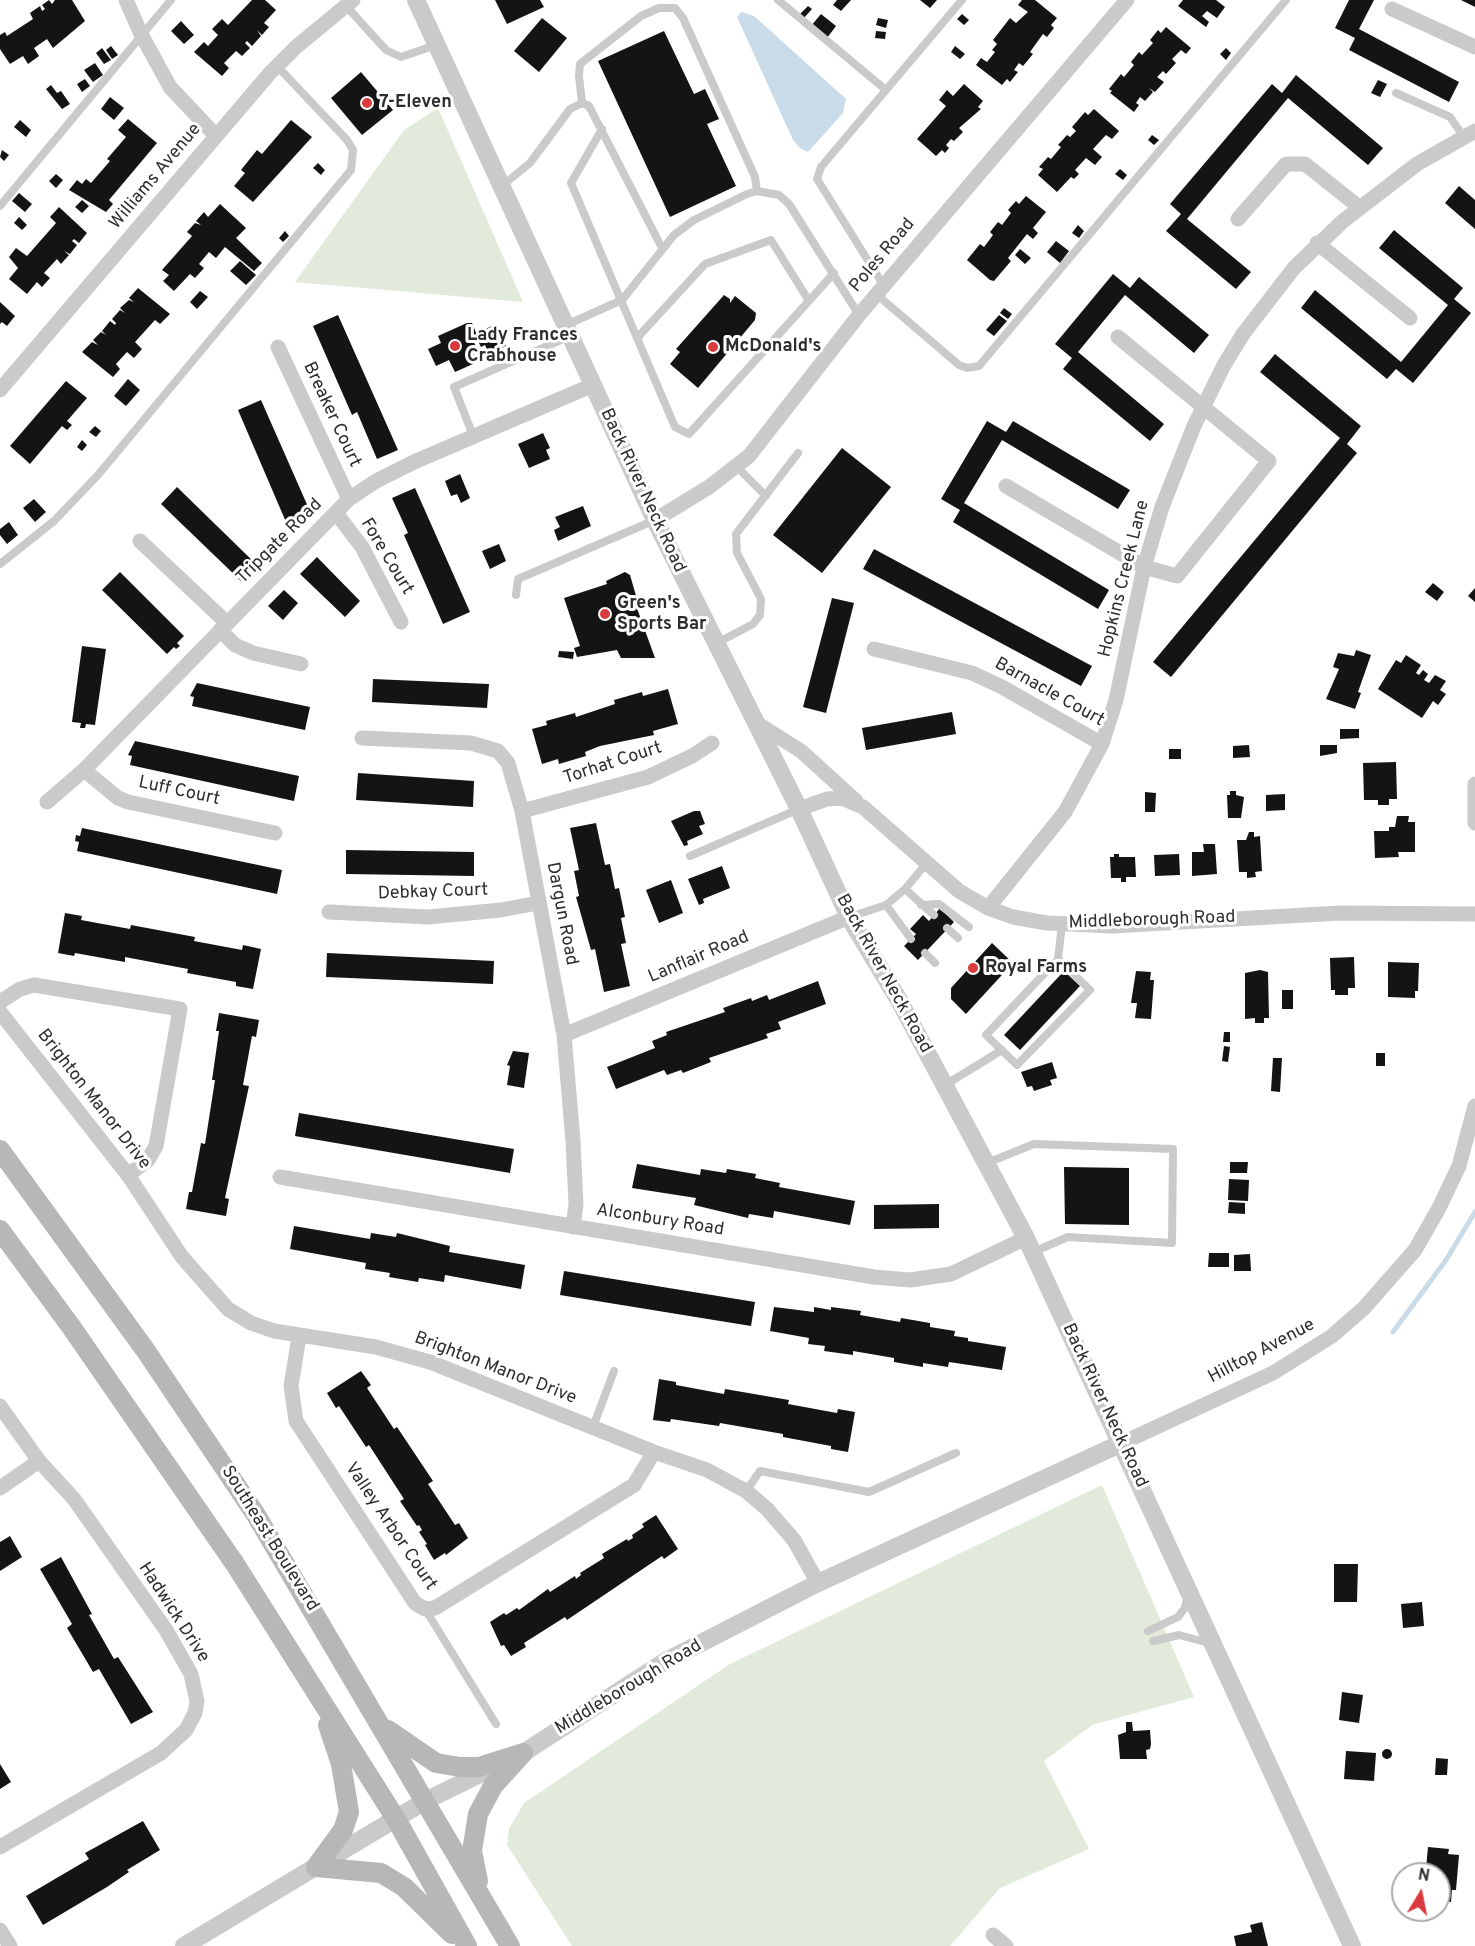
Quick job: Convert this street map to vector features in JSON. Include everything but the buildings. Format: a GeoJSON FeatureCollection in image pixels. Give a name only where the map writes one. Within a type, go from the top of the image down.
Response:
{"type":"FeatureCollection","features":[{"type":"Feature","properties":{"kind":"main road","name":"Southeast Boulevard"},"geometry":{"type":"LineString","coordinates":[[0,1150],[146,1351],[249,1505],[383,1727],[510,1946]]}},
{"type":"Feature","properties":{"kind":"main road"},"geometry":{"type":"LineString","coordinates":[[0,1230],[72,1328],[236,1564],[396,1819],[466,1946]]}},
{"type":"Feature","properties":{"kind":"main road"},"geometry":{"type":"LineString","coordinates":[[316,1691],[341,1764],[349,1812],[343,1830],[316,1867]]}},
{"type":"Feature","properties":{"kind":"main road"},"geometry":{"type":"LineString","coordinates":[[383,1727],[436,1763],[479,1767],[523,1754]]}},
{"type":"Feature","properties":{"kind":"main road"},"geometry":{"type":"LineString","coordinates":[[482,1899],[472,1851],[478,1814],[494,1786],[523,1754]]}},
{"type":"Feature","properties":{"kind":"main road"},"geometry":{"type":"LineString","coordinates":[[316,1867],[381,1873],[404,1887],[466,1946]]}},
{"type":"Feature","properties":{"kind":"street"},"geometry":{"type":"LineString","coordinates":[[126,0],[141,34],[170,87],[216,136]]}},
{"type":"Feature","properties":{"kind":"street","name":"Back River Neck Road"},"geometry":{"type":"LineString","coordinates":[[416,0],[655,519],[715,644],[799,809],[849,917],[873,954],[1030,1245],[1352,1946]]}},
{"type":"Feature","properties":{"kind":"street","name":"Poles Road"},"geometry":{"type":"LineString","coordinates":[[655,519],[709,487],[749,456],[859,315],[1120,2]]}},
{"type":"Feature","properties":{"kind":"street","name":"Williams Avenue"},"geometry":{"type":"LineString","coordinates":[[0,390],[277,66],[349,3]]}},
{"type":"Feature","properties":{"kind":"street"},"geometry":{"type":"LineString","coordinates":[[1392,9],[1475,47]]}},
{"type":"Feature","properties":{"kind":"street","name":"Hopkins Creek Lane"},"geometry":{"type":"LineString","coordinates":[[988,908],[1065,812],[1102,744],[1116,699],[1144,567],[1171,482],[1203,407],[1224,365],[1248,326],[1317,243],[1359,207],[1417,164],[1470,134]]}},
{"type":"Feature","properties":{"kind":"street"},"geometry":{"type":"LineString","coordinates":[[1238,219],[1286,164],[1305,164],[1359,207]]}},
{"type":"Feature","properties":{"kind":"street"},"geometry":{"type":"LineString","coordinates":[[1317,243],[1410,318]]}},
{"type":"Feature","properties":{"kind":"street"},"geometry":{"type":"LineString","coordinates":[[1006,486],[1144,567],[1177,576],[1269,461],[1118,337]]}},
{"type":"Feature","properties":{"kind":"street","name":"Breaker Court"},"geometry":{"type":"LineString","coordinates":[[279,347],[349,499]]}},
{"type":"Feature","properties":{"kind":"street","name":"Tripgate Road"},"geometry":{"type":"LineString","coordinates":[[47,802],[84,771],[349,499],[376,481],[414,462],[592,385]]}},
{"type":"Feature","properties":{"kind":"street","name":"Fore Court"},"geometry":{"type":"LineString","coordinates":[[336,513],[362,547],[401,622]]}},
{"type":"Feature","properties":{"kind":"street"},"geometry":{"type":"LineString","coordinates":[[140,541],[224,626],[235,645],[301,664]]}},
{"type":"Feature","properties":{"kind":"street","name":"Barnacle Court"},"geometry":{"type":"LineString","coordinates":[[874,649],[972,674],[1002,687],[1102,744]]}},
{"type":"Feature","properties":{"kind":"street"},"geometry":{"type":"LineString","coordinates":[[754,722],[801,752],[863,807]]}},
{"type":"Feature","properties":{"kind":"street","name":"Dargun Road"},"geometry":{"type":"LineString","coordinates":[[362,738],[471,743],[498,751],[508,764],[522,811],[564,1035],[576,1204],[573,1227]]}},
{"type":"Feature","properties":{"kind":"street","name":"Torhat Court"},"geometry":{"type":"LineString","coordinates":[[522,811],[648,777],[692,756],[712,743]]}},
{"type":"Feature","properties":{"kind":"street","name":"Luff Court"},"geometry":{"type":"LineString","coordinates":[[84,771],[118,798],[128,802],[275,833]]}},
{"type":"Feature","properties":{"kind":"street"},"geometry":{"type":"LineString","coordinates":[[1475,784],[1475,823]]}},
{"type":"Feature","properties":{"kind":"street","name":"Middleborough Road"},"geometry":{"type":"LineString","coordinates":[[799,809],[826,799],[842,798],[863,807],[926,865],[959,891],[988,908],[1013,917],[1062,924],[1112,926],[1340,914],[1475,914]]}},
{"type":"Feature","properties":{"kind":"street","name":"Debkay Court"},"geometry":{"type":"LineString","coordinates":[[329,912],[449,916],[538,903]]}},
{"type":"Feature","properties":{"kind":"street","name":"Lanflair Road"},"geometry":{"type":"LineString","coordinates":[[564,1035],[849,917]]}},
{"type":"Feature","properties":{"kind":"street"},"geometry":{"type":"LineString","coordinates":[[0,1002],[20,989],[34,985],[180,1009],[156,1146],[148,1160],[128,1175]]}},
{"type":"Feature","properties":{"kind":"street","name":"Brighton Manor Drive"},"geometry":{"type":"LineString","coordinates":[[0,1012],[128,1175],[182,1257],[228,1309],[257,1326],[299,1337],[376,1347],[430,1362],[654,1452],[706,1470],[746,1491],[767,1509],[794,1540],[818,1583]]}},
{"type":"Feature","properties":{"kind":"street","name":"Hilltop Avenue"},"geometry":{"type":"LineString","coordinates":[[1122,1443],[1273,1372],[1332,1336],[1364,1308],[1415,1250],[1439,1208],[1459,1166],[1475,1106]]}},
{"type":"Feature","properties":{"kind":"street","name":"Alconbury Road"},"geometry":{"type":"LineString","coordinates":[[280,1177],[874,1277],[910,1280],[951,1274],[1030,1245]]}},
{"type":"Feature","properties":{"kind":"street","name":"Valley Arbor Court"},"geometry":{"type":"LineString","coordinates":[[299,1337],[291,1386],[296,1421],[414,1603],[425,1609],[435,1608],[634,1485],[654,1452]]}},
{"type":"Feature","properties":{"kind":"street","name":"Hadwick Drive"},"geometry":{"type":"LineString","coordinates":[[0,1406],[39,1461],[74,1499],[165,1630],[191,1674],[197,1701],[195,1713],[186,1730],[161,1753],[0,1847]]}},
{"type":"Feature","properties":{"kind":"street","name":"Middleborough Road"},"geometry":{"type":"LineString","coordinates":[[184,1946],[425,1801],[523,1754],[664,1662],[818,1583],[1122,1443]]}},
{"type":"Feature","properties":{"kind":"street"},"geometry":{"type":"LineString","coordinates":[[0,1488],[39,1461]]}},
{"type":"Feature","properties":{"kind":"street"},"geometry":{"type":"LineString","coordinates":[[0,1930],[10,1946]]}},
{"type":"Feature","properties":{"kind":"street"},"geometry":{"type":"LineString","coordinates":[[993,1935],[1006,1946]]}},
{"type":"Feature","properties":{"kind":"lane"},"geometry":{"type":"LineString","coordinates":[[0,206],[171,0]]}},
{"type":"Feature","properties":{"kind":"lane"},"geometry":{"type":"LineString","coordinates":[[778,0],[886,90]]}},
{"type":"Feature","properties":{"kind":"lane"},"geometry":{"type":"LineString","coordinates":[[962,0],[821,167],[817,179],[880,290],[959,366],[967,368],[979,366],[1286,0]]}},
{"type":"Feature","properties":{"kind":"lane"},"geometry":{"type":"LineString","coordinates":[[349,3],[386,50],[401,57],[436,45]]}},
{"type":"Feature","properties":{"kind":"lane"},"geometry":{"type":"LineString","coordinates":[[582,103],[580,64],[641,15],[659,8],[675,8],[683,18],[717,92],[755,177],[757,191]]}},
{"type":"Feature","properties":{"kind":"lane"},"geometry":{"type":"LineString","coordinates":[[0,564],[54,520],[98,475],[351,170],[353,150],[347,140],[277,66]]}},
{"type":"Feature","properties":{"kind":"lane"},"geometry":{"type":"LineString","coordinates":[[1396,93],[1450,117],[1470,134]]}},
{"type":"Feature","properties":{"kind":"lane"},"geometry":{"type":"LineString","coordinates":[[501,187],[530,163],[570,109],[582,103],[590,106],[662,248]]}},
{"type":"Feature","properties":{"kind":"lane"},"geometry":{"type":"LineString","coordinates":[[602,129],[571,183],[675,428],[689,434],[834,273]]}},
{"type":"Feature","properties":{"kind":"lane"},"geometry":{"type":"LineString","coordinates":[[474,438],[454,387],[567,331],[622,300],[662,248],[693,220],[757,191],[779,195],[789,204],[859,315]]}},
{"type":"Feature","properties":{"kind":"lane"},"geometry":{"type":"LineString","coordinates":[[637,338],[705,264],[771,240],[809,301]]}},
{"type":"Feature","properties":{"kind":"lane"},"geometry":{"type":"LineString","coordinates":[[715,644],[753,624],[760,615],[761,599],[737,554],[736,534],[798,453]]}},
{"type":"Feature","properties":{"kind":"lane"},"geometry":{"type":"LineString","coordinates":[[736,466],[766,495]]}},
{"type":"Feature","properties":{"kind":"lane"},"geometry":{"type":"LineString","coordinates":[[516,595],[518,579],[655,519]]}},
{"type":"Feature","properties":{"kind":"lane"},"geometry":{"type":"LineString","coordinates":[[690,856],[799,809]]}},
{"type":"Feature","properties":{"kind":"lane"},"geometry":{"type":"LineString","coordinates":[[849,917],[886,905],[926,865]]}},
{"type":"Feature","properties":{"kind":"lane"},"geometry":{"type":"LineString","coordinates":[[904,889],[933,915]]}},
{"type":"Feature","properties":{"kind":"lane"},"geometry":{"type":"LineString","coordinates":[[921,905],[939,904],[969,927]]}},
{"type":"Feature","properties":{"kind":"lane"},"geometry":{"type":"LineString","coordinates":[[886,905],[911,939]]}},
{"type":"Feature","properties":{"kind":"lane"},"geometry":{"type":"LineString","coordinates":[[1058,959],[1090,990],[1017,1065],[986,1035],[1058,959],[1062,924]]}},
{"type":"Feature","properties":{"kind":"lane"},"geometry":{"type":"LineString","coordinates":[[948,928],[958,938]]}},
{"type":"Feature","properties":{"kind":"lane"},"geometry":{"type":"LineString","coordinates":[[925,953],[935,963]]}},
{"type":"Feature","properties":{"kind":"lane"},"geometry":{"type":"LineString","coordinates":[[945,1085],[1002,1050]]}},
{"type":"Feature","properties":{"kind":"lane"},"geometry":{"type":"LineString","coordinates":[[987,1163],[1034,1144],[1173,1149],[1172,1243],[1068,1237],[1030,1245]]}},
{"type":"Feature","properties":{"kind":"lane"},"geometry":{"type":"LineString","coordinates":[[593,1427],[614,1371]]}},
{"type":"Feature","properties":{"kind":"lane"},"geometry":{"type":"LineString","coordinates":[[746,1491],[760,1471],[869,1492],[956,1454]]}},
{"type":"Feature","properties":{"kind":"lane"},"geometry":{"type":"LineString","coordinates":[[1148,1631],[1178,1617],[1185,1608],[1188,1590]]}},
{"type":"Feature","properties":{"kind":"lane"},"geometry":{"type":"LineString","coordinates":[[425,1609],[496,1724]]}},
{"type":"Feature","properties":{"kind":"lane"},"geometry":{"type":"LineString","coordinates":[[1153,1641],[1179,1635],[1215,1645]]}},
{"type":"Feature","properties":{"kind":"green space"},"geometry":{"type":"Polygon","coordinates":[[[438,108],[523,302],[295,282],[404,130],[438,108]]]}},
{"type":"Feature","properties":{"kind":"green space"},"geometry":{"type":"Polygon","coordinates":[[[1102,1485],[1194,1697],[1092,1725],[1044,1761],[1089,1849],[1000,1888],[950,1946],[572,1946],[507,1845],[509,1829],[524,1803],[730,1664],[1102,1485]]]}},
{"type":"Feature","properties":{"kind":"water"},"geometry":{"type":"Polygon","coordinates":[[[741,12],[754,16],[846,99],[843,113],[808,152],[800,148],[793,140],[737,17],[741,12]]]}},
{"type":"Feature","properties":{"kind":"waterway"},"geometry":{"type":"LineString","coordinates":[[1393,1332],[1446,1260],[1475,1212]]}},
{"type":"Feature","properties":{"kind":"place","name":"7-Eleven"},"geometry":{"type":"Point","coordinates":[367,103]}},
{"type":"Feature","properties":{"kind":"place","name":"Lady Frances Crabhouse"},"geometry":{"type":"Point","coordinates":[455,346]}},
{"type":"Feature","properties":{"kind":"place","name":"McDonald's"},"geometry":{"type":"Point","coordinates":[713,347]}},
{"type":"Feature","properties":{"kind":"place","name":"Green's Sports Bar"},"geometry":{"type":"Point","coordinates":[605,614]}},
{"type":"Feature","properties":{"kind":"place","name":"Royal Farms"},"geometry":{"type":"Point","coordinates":[973,968]}}]}
